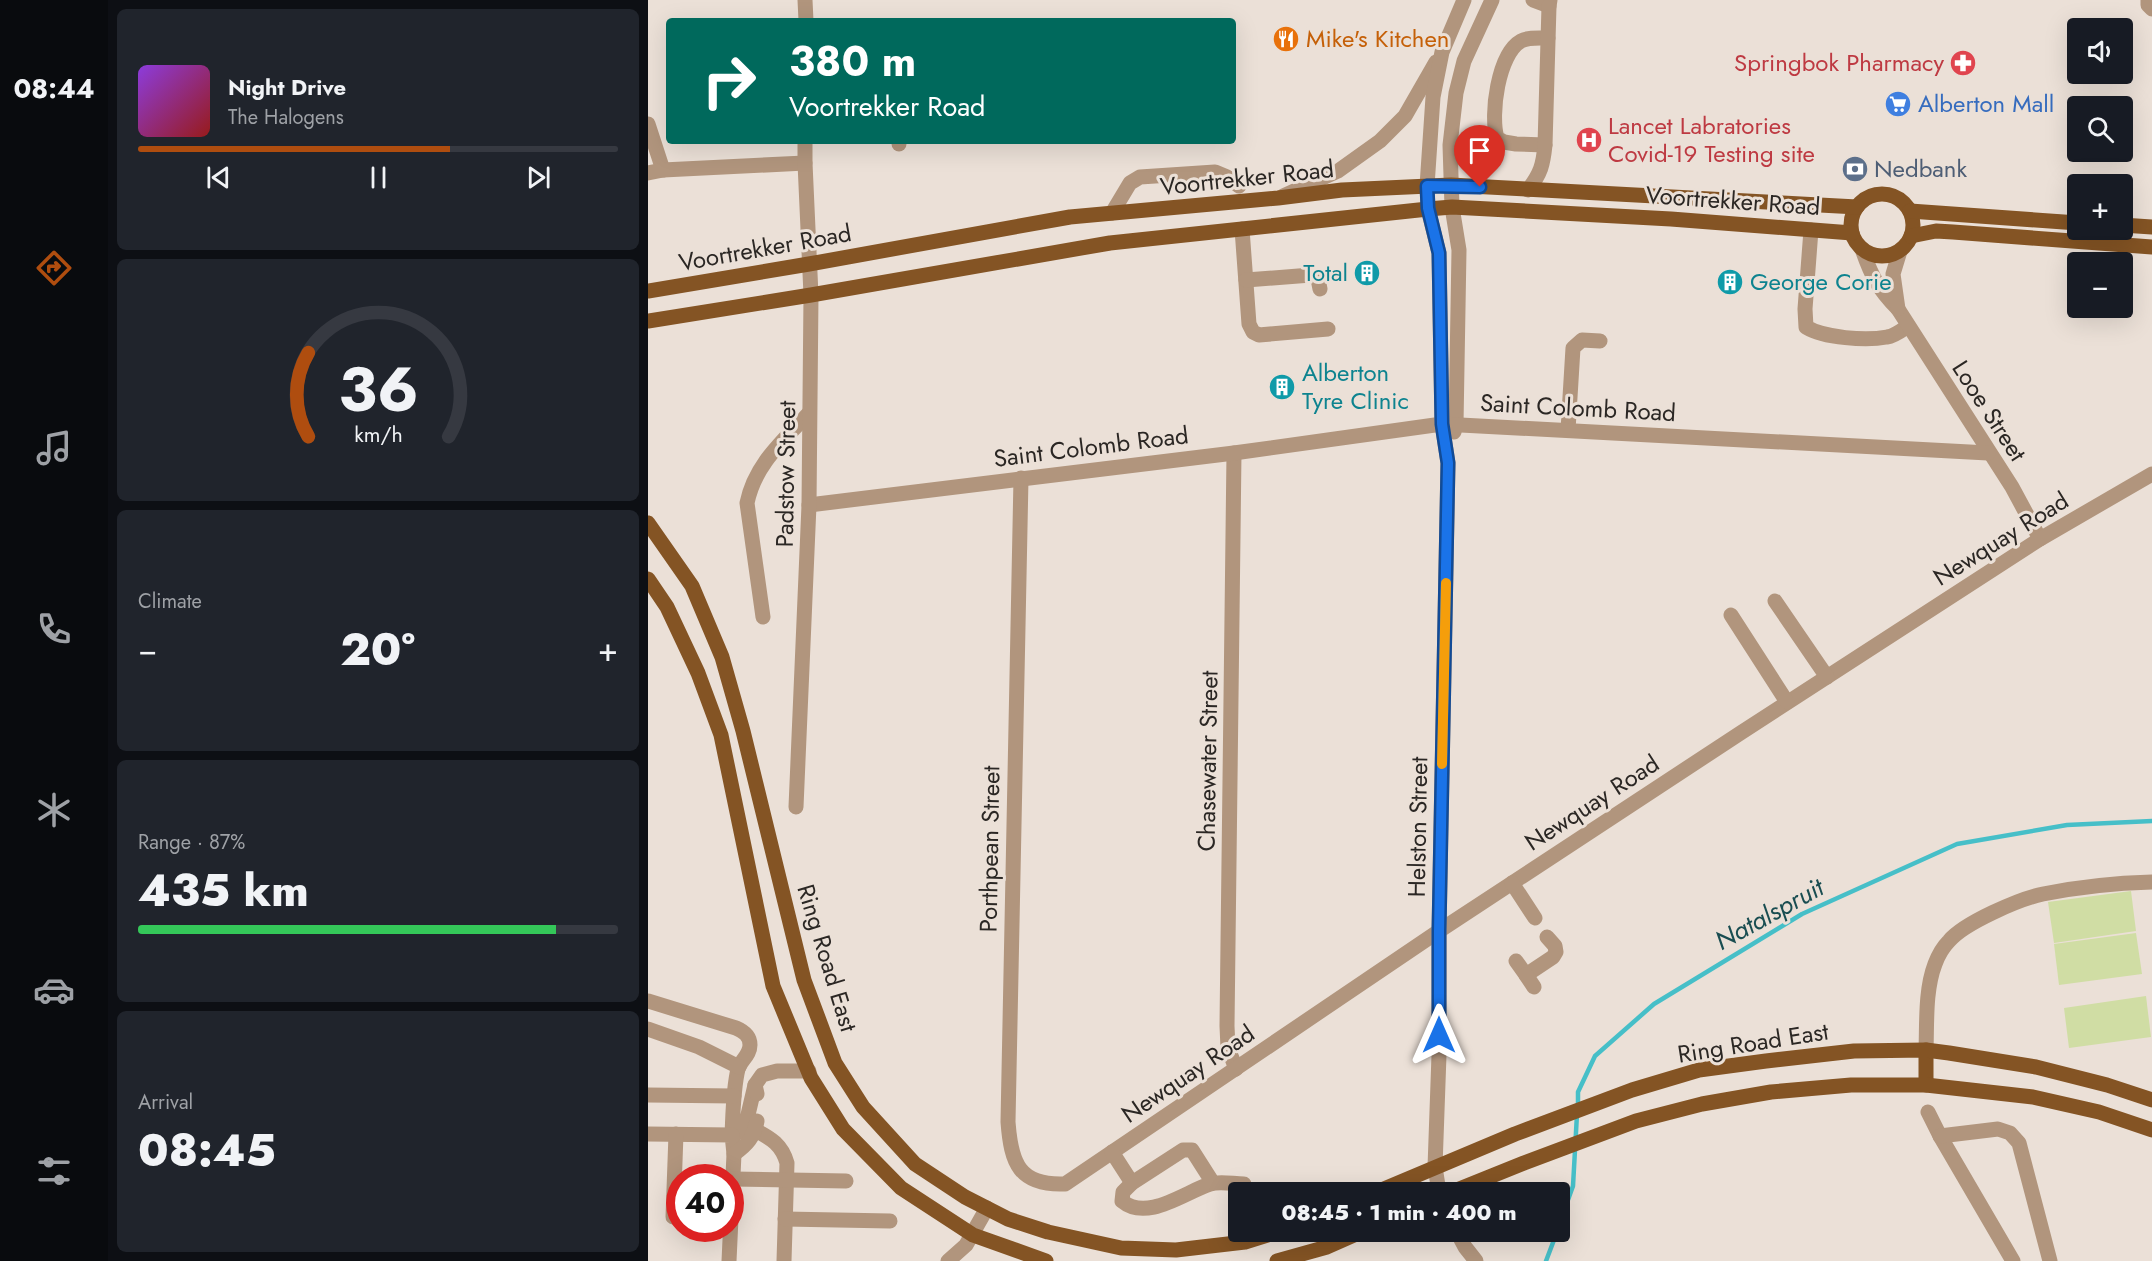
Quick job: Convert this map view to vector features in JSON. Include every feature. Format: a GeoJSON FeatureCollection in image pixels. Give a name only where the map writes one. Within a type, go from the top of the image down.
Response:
{"type":"FeatureCollection","features":[{"type":"Feature","properties":{"kind":"main road","name":"Voortrekker Road"},"geometry":{"type":"LineString","coordinates":[[648,291],[1070,217],[1342,190],[1451,186],[1857,207]]}},
{"type":"Feature","properties":{"kind":"main road","name":"Voortrekker Road"},"geometry":{"type":"LineString","coordinates":[[1862,249],[1852,233],[1852,219],[1857,207],[1869,196],[1885,194],[1900,199],[1910,211]]}},
{"type":"Feature","properties":{"kind":"main road","name":"Voortrekker Road"},"geometry":{"type":"LineString","coordinates":[[648,321],[1110,243],[1428,208],[1452,207],[1671,219],[1852,233]]}},
{"type":"Feature","properties":{"kind":"main road"},"geometry":{"type":"LineString","coordinates":[[1862,249],[1874,255],[1888,256],[1900,251],[1911,236],[1914,224],[1910,211],[2067,222]]}},
{"type":"Feature","properties":{"kind":"main road"},"geometry":{"type":"LineString","coordinates":[[2133,226],[2152,227]]}},
{"type":"Feature","properties":{"kind":"main road"},"geometry":{"type":"LineString","coordinates":[[1911,236],[1936,231],[2152,247]]}},
{"type":"Feature","properties":{"kind":"main road","name":"Ring Road East"},"geometry":{"type":"LineString","coordinates":[[648,523],[692,586],[722,657],[749,754],[804,980],[836,1063],[863,1107],[915,1164],[965,1197],[1008,1219],[1048,1232],[1121,1248],[1176,1250],[1245,1242]]}},
{"type":"Feature","properties":{"kind":"main road"},"geometry":{"type":"LineString","coordinates":[[648,579],[667,607],[698,673],[721,735],[773,986],[809,1071],[843,1129],[901,1188],[973,1234],[1046,1261]]}},
{"type":"Feature","properties":{"kind":"main road"},"geometry":{"type":"LineString","coordinates":[[728,766],[749,754]]}},
{"type":"Feature","properties":{"kind":"main road"},"geometry":{"type":"LineString","coordinates":[[1926,1050],[1926,1085]]}},
{"type":"Feature","properties":{"kind":"main road","name":"Ring Road East"},"geometry":{"type":"LineString","coordinates":[[1400,1182],[1515,1134],[1632,1090],[1699,1070],[1854,1051],[1926,1050],[2036,1067],[2107,1085],[2152,1100]]}},
{"type":"Feature","properties":{"kind":"main road"},"geometry":{"type":"LineString","coordinates":[[1477,1182],[1636,1121],[1702,1104],[1771,1092],[1851,1085],[1926,1085],[2033,1096],[2099,1112],[2152,1130]]}},
{"type":"Feature","properties":{"kind":"main road"},"geometry":{"type":"LineString","coordinates":[[1277,1261],[1339,1242]]}},
{"type":"Feature","properties":{"kind":"street"},"geometry":{"type":"LineString","coordinates":[[806,0],[806,18]]}},
{"type":"Feature","properties":{"kind":"street","name":"Helston Street"},"geometry":{"type":"LineString","coordinates":[[1449,424],[1439,253],[1428,208],[1427,186],[1433,97],[1442,52],[1464,0]]}},
{"type":"Feature","properties":{"kind":"street","name":"Helston Street"},"geometry":{"type":"LineString","coordinates":[[1437,1182],[1435,1167],[1439,1056],[1439,931],[1448,463],[1459,250],[1452,207],[1450,145],[1456,93],[1464,61],[1492,0]]}},
{"type":"Feature","properties":{"kind":"street"},"geometry":{"type":"LineString","coordinates":[[1528,189],[1539,176],[1545,145],[1550,3],[1533,0]]}},
{"type":"Feature","properties":{"kind":"street"},"geometry":{"type":"LineString","coordinates":[[2148,0],[2148,5],[2152,9]]}},
{"type":"Feature","properties":{"kind":"street"},"geometry":{"type":"LineString","coordinates":[[1545,145],[1504,142],[1497,138],[1494,128],[1494,112],[1497,90],[1512,50],[1523,40],[1548,38]]}},
{"type":"Feature","properties":{"kind":"street"},"geometry":{"type":"LineString","coordinates":[[1278,198],[1338,171],[1380,141],[1405,116],[1442,52]]}},
{"type":"Feature","properties":{"kind":"street"},"geometry":{"type":"LineString","coordinates":[[648,124],[663,170]]}},
{"type":"Feature","properties":{"kind":"street","name":"Padstow Street"},"geometry":{"type":"LineString","coordinates":[[796,807],[809,505],[811,295],[805,144]]}},
{"type":"Feature","properties":{"kind":"street"},"geometry":{"type":"LineString","coordinates":[[648,173],[663,170],[805,163]]}},
{"type":"Feature","properties":{"kind":"street"},"geometry":{"type":"LineString","coordinates":[[1112,213],[1130,183],[1140,177],[1215,172],[1239,186]]}},
{"type":"Feature","properties":{"kind":"street"},"geometry":{"type":"LineString","coordinates":[[1242,229],[1249,324],[1253,332],[1259,334],[1328,329]]}},
{"type":"Feature","properties":{"kind":"street"},"geometry":{"type":"LineString","coordinates":[[1811,230],[1804,309],[1806,327],[1816,333],[1829,335],[1878,338],[1894,335],[1908,326]]}},
{"type":"Feature","properties":{"kind":"street","name":"Looe Street"},"geometry":{"type":"LineString","coordinates":[[1862,249],[1871,275],[1882,293],[1898,309],[1988,453],[2012,487],[2040,539]]}},
{"type":"Feature","properties":{"kind":"street","name":"Looe Street"},"geometry":{"type":"LineString","coordinates":[[1898,309],[1893,274],[1900,251]]}},
{"type":"Feature","properties":{"kind":"street"},"geometry":{"type":"LineString","coordinates":[[1245,280],[1311,275],[1318,279],[1320,289]]}},
{"type":"Feature","properties":{"kind":"street"},"geometry":{"type":"LineString","coordinates":[[1568,430],[1573,348],[1582,340],[1600,340]]}},
{"type":"Feature","properties":{"kind":"street"},"geometry":{"type":"LineString","coordinates":[[763,616],[747,503],[750,489],[766,458],[809,413]]}},
{"type":"Feature","properties":{"kind":"street","name":"Saint Colomb Road"},"geometry":{"type":"LineString","coordinates":[[809,505],[1449,424],[1988,453]]}},
{"type":"Feature","properties":{"kind":"street","name":"Chasewater Street"},"geometry":{"type":"LineString","coordinates":[[1234,453],[1227,1026],[1228,1048],[1236,1069]]}},
{"type":"Feature","properties":{"kind":"street","name":"Newquay Road"},"geometry":{"type":"LineString","coordinates":[[1065,1184],[1439,931],[1787,702],[2040,539],[2152,474]]}},
{"type":"Feature","properties":{"kind":"street","name":"Porthpean Street"},"geometry":{"type":"LineString","coordinates":[[1021,478],[1008,1122],[1010,1147],[1023,1172],[1035,1181],[1047,1185],[1065,1184]]}},
{"type":"Feature","properties":{"kind":"street"},"geometry":{"type":"LineString","coordinates":[[1775,601],[1827,677]]}},
{"type":"Feature","properties":{"kind":"street"},"geometry":{"type":"LineString","coordinates":[[1731,615],[1787,702]]}},
{"type":"Feature","properties":{"kind":"street"},"geometry":{"type":"LineString","coordinates":[[1926,1050],[1934,965],[1949,940],[1962,929],[2010,905],[2041,894],[2133,882],[2152,882]]}},
{"type":"Feature","properties":{"kind":"street"},"geometry":{"type":"LineString","coordinates":[[1512,883],[1535,918]]}},
{"type":"Feature","properties":{"kind":"street"},"geometry":{"type":"LineString","coordinates":[[1516,961],[1530,981],[1556,952],[1555,946],[1547,937]]}},
{"type":"Feature","properties":{"kind":"street"},"geometry":{"type":"LineString","coordinates":[[648,1001],[744,1032],[748,1037],[750,1045],[748,1054],[739,1067],[734,1096],[734,1164]]}},
{"type":"Feature","properties":{"kind":"street"},"geometry":{"type":"LineString","coordinates":[[648,1029],[699,1047],[739,1067]]}},
{"type":"Feature","properties":{"kind":"street"},"geometry":{"type":"LineString","coordinates":[[648,1134],[732,1135],[741,1131],[747,1119],[755,1085],[762,1075],[777,1071],[809,1071]]}},
{"type":"Feature","properties":{"kind":"street"},"geometry":{"type":"LineString","coordinates":[[734,1154],[747,1144],[755,1130],[760,1108],[755,1085]]}},
{"type":"Feature","properties":{"kind":"street"},"geometry":{"type":"LineString","coordinates":[[648,1095],[734,1096]]}},
{"type":"Feature","properties":{"kind":"street"},"geometry":{"type":"LineString","coordinates":[[1928,1112],[2013,1261]]}},
{"type":"Feature","properties":{"kind":"street"},"geometry":{"type":"LineString","coordinates":[[1940,1136],[1998,1129],[2010,1133],[2019,1143],[2050,1261]]}},
{"type":"Feature","properties":{"kind":"street"},"geometry":{"type":"LineString","coordinates":[[755,1130],[771,1138],[784,1150],[787,1163],[784,1261]]}},
{"type":"Feature","properties":{"kind":"street"},"geometry":{"type":"LineString","coordinates":[[675,1164],[676,1134]]}},
{"type":"Feature","properties":{"kind":"street"},"geometry":{"type":"LineString","coordinates":[[1213,1183],[1192,1150],[1183,1150],[1132,1183],[1123,1192],[1122,1201],[1129,1207],[1152,1208],[1213,1183],[1228,1183]]}},
{"type":"Feature","properties":{"kind":"street"},"geometry":{"type":"LineString","coordinates":[[1113,1152],[1132,1183]]}},
{"type":"Feature","properties":{"kind":"street"},"geometry":{"type":"LineString","coordinates":[[744,1179],[846,1181]]}},
{"type":"Feature","properties":{"kind":"street"},"geometry":{"type":"LineString","coordinates":[[948,1261],[966,1245],[987,1208]]}},
{"type":"Feature","properties":{"kind":"street"},"geometry":{"type":"LineString","coordinates":[[785,1219],[890,1221]]}},
{"type":"Feature","properties":{"kind":"street"},"geometry":{"type":"LineString","coordinates":[[729,1261],[730,1242]]}},
{"type":"Feature","properties":{"kind":"street"},"geometry":{"type":"LineString","coordinates":[[1463,1242],[1476,1261]]}},
{"type":"Feature","properties":{"kind":"green space"},"geometry":{"type":"Polygon","coordinates":[[[2131,891],[2136,931],[2054,943],[2048,902],[2131,891]]]}},
{"type":"Feature","properties":{"kind":"green space"},"geometry":{"type":"Polygon","coordinates":[[[2136,933],[2142,974],[2059,985],[2054,944],[2136,933]]]}},
{"type":"Feature","properties":{"kind":"green space"},"geometry":{"type":"Polygon","coordinates":[[[2146,996],[2151,1037],[2069,1048],[2064,1008],[2146,996]]]}},
{"type":"Feature","properties":{"kind":"waterway","name":"Natalspruit"},"geometry":{"type":"LineString","coordinates":[[1578,1106],[1578,1092],[1595,1056],[1654,1004],[1802,914],[1957,844],[2067,825],[2152,821]]}},
{"type":"Feature","properties":{"kind":"waterway","name":"Natalspruit"},"geometry":{"type":"LineString","coordinates":[[1570,1194],[1573,1186],[1577,1114]]}},
{"type":"Feature","properties":{"kind":"waterway","name":"Natalspruit"},"geometry":{"type":"LineString","coordinates":[[1546,1261],[1553,1242]]}},
{"type":"Feature","properties":{"kind":"slow traffic"},"geometry":{"type":"LineString","coordinates":[[1442,764],[1446,583]]}},
{"type":"Feature","properties":{"kind":"place","name":"Mike's Kitchen"},"geometry":{"type":"Point","coordinates":[1286,39]}},
{"type":"Feature","properties":{"kind":"place","name":"Springbok Pharmacy"},"geometry":{"type":"Point","coordinates":[1963,63]}},
{"type":"Feature","properties":{"kind":"place","name":"Alberton Mall"},"geometry":{"type":"Point","coordinates":[1898,104]}},
{"type":"Feature","properties":{"kind":"place","name":"Lancet Labratories Covid-19 Testing site"},"geometry":{"type":"Point","coordinates":[1589,140]}},
{"type":"Feature","properties":{"kind":"place","name":"Nedbank"},"geometry":{"type":"Point","coordinates":[1855,169]}},
{"type":"Feature","properties":{"kind":"place","name":"Total"},"geometry":{"type":"Point","coordinates":[1367,273]}},
{"type":"Feature","properties":{"kind":"place","name":"George Corie"},"geometry":{"type":"Point","coordinates":[1730,282]}},
{"type":"Feature","properties":{"kind":"place","name":"Alberton Tyre Clinic"},"geometry":{"type":"Point","coordinates":[1282,387]}},
{"type":"Feature","properties":{"kind":"route"},"geometry":{"type":"LineString","coordinates":[[1439,1035],[1448,463],[1442,424],[1439,253],[1428,208],[1427,186],[1480,187]]}}]}
